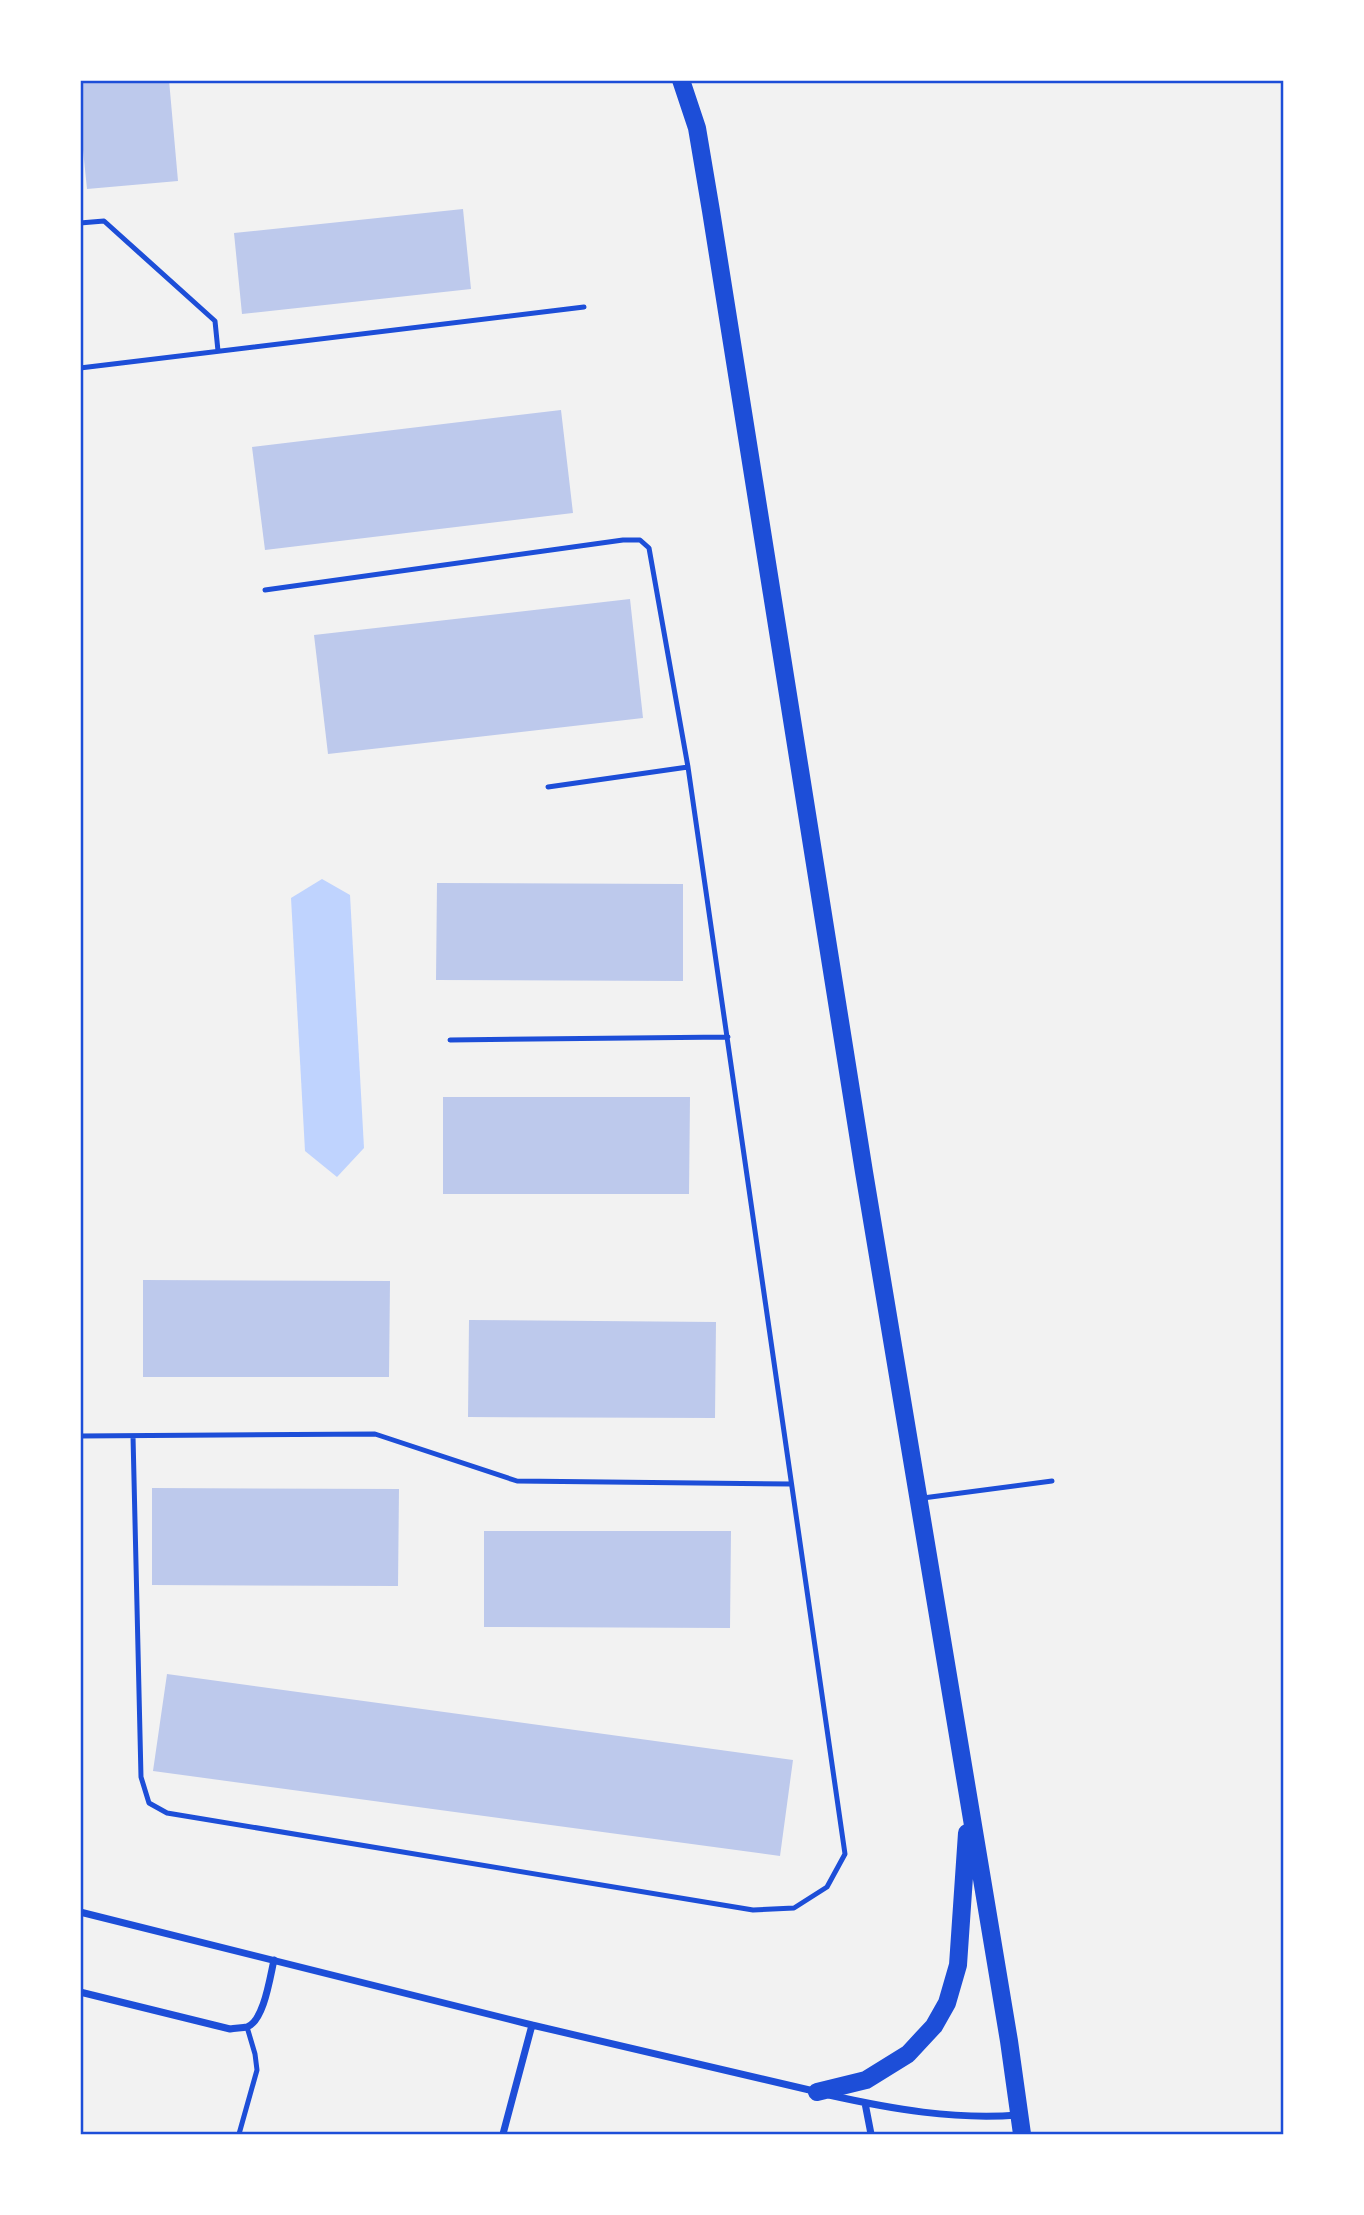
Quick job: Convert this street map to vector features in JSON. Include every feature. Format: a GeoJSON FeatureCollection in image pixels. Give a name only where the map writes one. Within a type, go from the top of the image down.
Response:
{"type":"FeatureCollection","features":[{"type":"Feature","properties":{"kind":"main road"},"geometry":{"type":"LineString","coordinates":[[681,80],[697,128],[709,197],[1022,2134]]}},
{"type":"Feature","properties":{"kind":"main road"},"geometry":{"type":"LineString","coordinates":[[817,2092],[866,2080],[908,2054],[934,2026],[947,2003],[958,1965],[969,1803]]}},
{"type":"Feature","properties":{"kind":"street"},"geometry":{"type":"LineString","coordinates":[[80,1912],[532,2025],[865,2103],[920,2113],[987,2117],[1019,2115]]}},
{"type":"Feature","properties":{"kind":"street"},"geometry":{"type":"LineString","coordinates":[[80,1992],[230,2029],[247,2027],[260,2013],[274,1960]]}},
{"type":"Feature","properties":{"kind":"street"},"geometry":{"type":"LineString","coordinates":[[503,2134],[532,2025]]}},
{"type":"Feature","properties":{"kind":"street"},"geometry":{"type":"LineString","coordinates":[[865,2103],[871,2134]]}},
{"type":"Feature","properties":{"kind":"lane"},"geometry":{"type":"LineString","coordinates":[[80,223],[104,221],[215,321],[218,351]]}},
{"type":"Feature","properties":{"kind":"lane"},"geometry":{"type":"LineString","coordinates":[[80,368],[584,307]]}},
{"type":"Feature","properties":{"kind":"lane"},"geometry":{"type":"LineString","coordinates":[[133,1436],[141,1777],[149,1803],[167,1813],[753,1910],[794,1908],[827,1887],[845,1854],[688,767],[649,548],[640,540],[623,540],[265,590]]}},
{"type":"Feature","properties":{"kind":"lane"},"geometry":{"type":"LineString","coordinates":[[548,787],[688,767]]}},
{"type":"Feature","properties":{"kind":"lane"},"geometry":{"type":"LineString","coordinates":[[450,1040],[728,1037]]}},
{"type":"Feature","properties":{"kind":"lane"},"geometry":{"type":"LineString","coordinates":[[80,1436],[375,1434],[517,1481],[791,1484]]}},
{"type":"Feature","properties":{"kind":"lane"},"geometry":{"type":"LineString","coordinates":[[919,1498],[1052,1481]]}},
{"type":"Feature","properties":{"kind":"lane"},"geometry":{"type":"LineString","coordinates":[[239,2134],[257,2070],[247,2027]]}},
{"type":"Feature","properties":{"kind":"water"},"geometry":{"type":"Polygon","coordinates":[[[322,879],[350,895],[364,1148],[337,1177],[305,1151],[291,898],[322,879]]]}},
{"type":"Feature","properties":{"kind":"building"},"geometry":{"type":"Polygon","coordinates":[[[80,80],[169,80],[178,181],[87,189],[80,120],[80,80]]]}},
{"type":"Feature","properties":{"kind":"building"},"geometry":{"type":"Polygon","coordinates":[[[463,209],[471,289],[242,314],[234,233],[463,209]]]}},
{"type":"Feature","properties":{"kind":"building"},"geometry":{"type":"Polygon","coordinates":[[[561,410],[573,513],[265,550],[252,447],[561,410]]]}},
{"type":"Feature","properties":{"kind":"building"},"geometry":{"type":"Polygon","coordinates":[[[630,599],[643,718],[328,754],[314,635],[630,599]]]}},
{"type":"Feature","properties":{"kind":"building"},"geometry":{"type":"Polygon","coordinates":[[[437,883],[683,884],[683,981],[436,980],[437,883]]]}},
{"type":"Feature","properties":{"kind":"building"},"geometry":{"type":"Polygon","coordinates":[[[443,1097],[690,1097],[689,1194],[443,1194],[443,1097]]]}},
{"type":"Feature","properties":{"kind":"building"},"geometry":{"type":"Polygon","coordinates":[[[143,1280],[390,1281],[389,1377],[143,1377],[143,1280]]]}},
{"type":"Feature","properties":{"kind":"building"},"geometry":{"type":"Polygon","coordinates":[[[469,1320],[716,1322],[715,1418],[468,1417],[469,1320]]]}},
{"type":"Feature","properties":{"kind":"building"},"geometry":{"type":"Polygon","coordinates":[[[152,1488],[399,1489],[398,1586],[152,1585],[152,1488]]]}},
{"type":"Feature","properties":{"kind":"building"},"geometry":{"type":"Polygon","coordinates":[[[484,1531],[731,1531],[730,1628],[484,1627],[484,1531]]]}},
{"type":"Feature","properties":{"kind":"building"},"geometry":{"type":"Polygon","coordinates":[[[167,1674],[793,1760],[780,1856],[153,1771],[167,1674]]]}}]}
